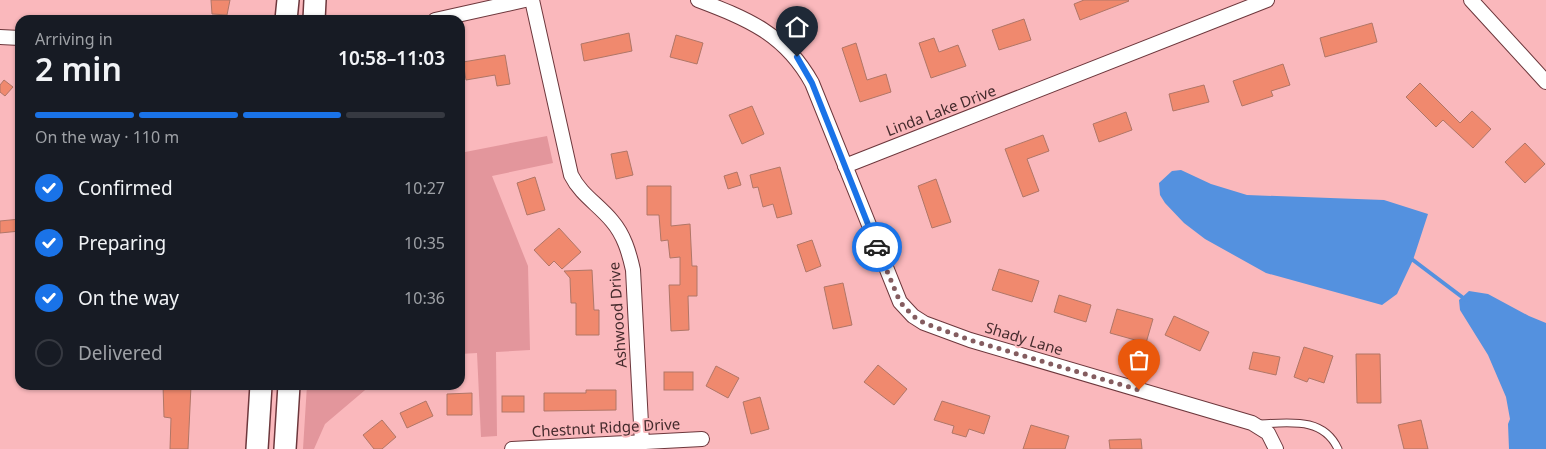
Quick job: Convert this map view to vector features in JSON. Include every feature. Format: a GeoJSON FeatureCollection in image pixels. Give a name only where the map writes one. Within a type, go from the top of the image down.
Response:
{"type":"FeatureCollection","features":[{"type":"Feature","properties":{"kind":"main road"},"geometry":{"type":"LineString","coordinates":[[286,15],[288,0]]}},
{"type":"Feature","properties":{"kind":"main road"},"geometry":{"type":"LineString","coordinates":[[314,15],[315,0]]}},
{"type":"Feature","properties":{"kind":"main road"},"geometry":{"type":"LineString","coordinates":[[257,449],[261,390]]}},
{"type":"Feature","properties":{"kind":"main road"},"geometry":{"type":"LineString","coordinates":[[284,449],[289,390]]}},
{"type":"Feature","properties":{"kind":"street"},"geometry":{"type":"LineString","coordinates":[[457,15],[524,0]]}},
{"type":"Feature","properties":{"kind":"street","name":"Ashwood Drive"},"geometry":{"type":"LineString","coordinates":[[532,0],[571,175],[584,196],[612,220],[630,252],[633,270],[642,443]]}},
{"type":"Feature","properties":{"kind":"street"},"geometry":{"type":"LineString","coordinates":[[698,0],[763,29],[797,57],[812,83],[845,166]]}},
{"type":"Feature","properties":{"kind":"street","name":"Linda Lake Drive"},"geometry":{"type":"LineString","coordinates":[[845,166],[1267,0]]}},
{"type":"Feature","properties":{"kind":"street"},"geometry":{"type":"LineString","coordinates":[[1471,0],[1546,82]]}},
{"type":"Feature","properties":{"kind":"street"},"geometry":{"type":"LineString","coordinates":[[0,37],[15,38]]}},
{"type":"Feature","properties":{"kind":"street","name":"Shady Lane"},"geometry":{"type":"LineString","coordinates":[[845,166],[888,276],[900,302],[913,316],[924,323],[970,340],[1254,424],[1268,433],[1276,449]]}},
{"type":"Feature","properties":{"kind":"street","name":"Chestnut Ridge Drive"},"geometry":{"type":"LineString","coordinates":[[512,449],[702,439]]}},
{"type":"Feature","properties":{"kind":"lane"},"geometry":{"type":"LineString","coordinates":[[1254,424],[1294,422],[1314,425],[1327,431],[1338,449]]}},
{"type":"Feature","properties":{"kind":"shaded area"},"geometry":{"type":"Polygon","coordinates":[[[547,136],[553,163],[492,176],[528,266],[530,350],[496,352],[497,436],[481,437],[477,353],[465,354],[465,152],[547,136]]]}},
{"type":"Feature","properties":{"kind":"shaded area"},"geometry":{"type":"Polygon","coordinates":[[[307,390],[365,390],[325,424],[314,449],[303,449],[307,390]]]}},
{"type":"Feature","properties":{"kind":"water"},"geometry":{"type":"Polygon","coordinates":[[[1181,170],[1211,184],[1247,195],[1384,200],[1428,214],[1413,260],[1397,294],[1382,305],[1266,273],[1205,239],[1184,223],[1160,195],[1159,183],[1172,171],[1181,170]]]}},
{"type":"Feature","properties":{"kind":"water"},"geometry":{"type":"Polygon","coordinates":[[[1469,291],[1488,294],[1546,323],[1546,449],[1509,449],[1508,424],[1510,419],[1506,397],[1488,355],[1460,310],[1459,300],[1469,291]]]}},
{"type":"Feature","properties":{"kind":"building"},"geometry":{"type":"Polygon","coordinates":[[[211,0],[230,0],[227,15],[212,14],[211,0]]]}},
{"type":"Feature","properties":{"kind":"building"},"geometry":{"type":"Polygon","coordinates":[[[1084,0],[1129,1],[1080,20],[1074,4],[1084,0]]]}},
{"type":"Feature","properties":{"kind":"building"},"geometry":{"type":"Polygon","coordinates":[[[1024,19],[1031,40],[999,50],[992,30],[1024,19]]]}},
{"type":"Feature","properties":{"kind":"building"},"geometry":{"type":"Polygon","coordinates":[[[1372,23],[1377,42],[1325,57],[1320,38],[1372,23]]]}},
{"type":"Feature","properties":{"kind":"building"},"geometry":{"type":"Polygon","coordinates":[[[629,33],[632,51],[584,61],[581,44],[629,33]]]}},
{"type":"Feature","properties":{"kind":"building"},"geometry":{"type":"Polygon","coordinates":[[[676,35],[703,43],[697,64],[670,57],[676,35]]]}},
{"type":"Feature","properties":{"kind":"building"},"geometry":{"type":"Polygon","coordinates":[[[934,38],[939,52],[958,45],[966,66],[931,78],[919,43],[934,38]]]}},
{"type":"Feature","properties":{"kind":"building"},"geometry":{"type":"Polygon","coordinates":[[[856,43],[867,80],[886,74],[891,92],[860,102],[842,48],[856,43]]]}},
{"type":"Feature","properties":{"kind":"building"},"geometry":{"type":"Polygon","coordinates":[[[505,55],[510,84],[497,86],[495,75],[466,80],[465,62],[505,55]]]}},
{"type":"Feature","properties":{"kind":"building"},"geometry":{"type":"Polygon","coordinates":[[[1283,64],[1290,85],[1271,91],[1273,96],[1242,106],[1233,81],[1283,64]]]}},
{"type":"Feature","properties":{"kind":"building"},"geometry":{"type":"Polygon","coordinates":[[[4,80],[13,87],[5,96],[0,92],[0,85],[4,80]]]}},
{"type":"Feature","properties":{"kind":"building"},"geometry":{"type":"Polygon","coordinates":[[[1420,83],[1460,123],[1472,111],[1491,129],[1473,148],[1443,120],[1436,127],[1406,97],[1420,83]]]}},
{"type":"Feature","properties":{"kind":"building"},"geometry":{"type":"Polygon","coordinates":[[[1204,85],[1209,102],[1173,111],[1169,94],[1204,85]]]}},
{"type":"Feature","properties":{"kind":"building"},"geometry":{"type":"Polygon","coordinates":[[[752,106],[764,134],[742,144],[729,115],[752,106]]]}},
{"type":"Feature","properties":{"kind":"building"},"geometry":{"type":"Polygon","coordinates":[[[1126,112],[1132,130],[1099,142],[1093,124],[1126,112]]]}},
{"type":"Feature","properties":{"kind":"building"},"geometry":{"type":"Polygon","coordinates":[[[1043,135],[1049,151],[1027,159],[1039,191],[1023,197],[1005,149],[1043,135]]]}},
{"type":"Feature","properties":{"kind":"building"},"geometry":{"type":"Polygon","coordinates":[[[1525,143],[1545,164],[1525,183],[1505,162],[1525,143]]]}},
{"type":"Feature","properties":{"kind":"building"},"geometry":{"type":"Polygon","coordinates":[[[627,151],[633,175],[616,179],[611,154],[627,151]]]}},
{"type":"Feature","properties":{"kind":"building"},"geometry":{"type":"Polygon","coordinates":[[[780,167],[792,214],[777,218],[773,204],[763,207],[758,187],[753,188],[750,175],[780,167]]]}},
{"type":"Feature","properties":{"kind":"building"},"geometry":{"type":"Polygon","coordinates":[[[737,172],[741,185],[728,189],[724,176],[737,172]]]}},
{"type":"Feature","properties":{"kind":"building"},"geometry":{"type":"Polygon","coordinates":[[[535,177],[545,210],[527,215],[517,183],[535,177]]]}},
{"type":"Feature","properties":{"kind":"building"},"geometry":{"type":"Polygon","coordinates":[[[936,179],[951,222],[932,228],[918,186],[936,179]]]}},
{"type":"Feature","properties":{"kind":"building"},"geometry":{"type":"Polygon","coordinates":[[[647,186],[671,186],[671,226],[690,224],[692,266],[697,266],[697,296],[688,296],[689,330],[671,331],[669,285],[680,285],[680,257],[670,258],[668,240],[661,241],[659,215],[647,215],[647,186]]]}},
{"type":"Feature","properties":{"kind":"building"},"geometry":{"type":"Polygon","coordinates":[[[15,220],[15,232],[0,233],[0,221],[15,220]]]}},
{"type":"Feature","properties":{"kind":"building"},"geometry":{"type":"Polygon","coordinates":[[[559,228],[581,252],[562,269],[554,261],[549,266],[534,250],[559,228]]]}},
{"type":"Feature","properties":{"kind":"building"},"geometry":{"type":"Polygon","coordinates":[[[812,240],[821,266],[806,272],[797,245],[812,240]]]}},
{"type":"Feature","properties":{"kind":"building"},"geometry":{"type":"Polygon","coordinates":[[[999,269],[1039,281],[1032,302],[992,290],[999,269]]]}},
{"type":"Feature","properties":{"kind":"building"},"geometry":{"type":"Polygon","coordinates":[[[592,270],[594,310],[599,310],[599,335],[576,335],[576,303],[571,303],[570,278],[564,271],[592,270]]]}},
{"type":"Feature","properties":{"kind":"building"},"geometry":{"type":"Polygon","coordinates":[[[843,283],[852,325],[833,329],[824,287],[843,283]]]}},
{"type":"Feature","properties":{"kind":"building"},"geometry":{"type":"Polygon","coordinates":[[[1059,295],[1091,305],[1086,322],[1054,312],[1059,295]]]}},
{"type":"Feature","properties":{"kind":"building"},"geometry":{"type":"Polygon","coordinates":[[[1117,309],[1153,319],[1146,343],[1110,333],[1117,309]]]}},
{"type":"Feature","properties":{"kind":"building"},"geometry":{"type":"Polygon","coordinates":[[[1174,316],[1209,332],[1200,351],[1165,335],[1174,316]]]}},
{"type":"Feature","properties":{"kind":"building"},"geometry":{"type":"Polygon","coordinates":[[[1304,347],[1333,356],[1324,383],[1309,378],[1307,382],[1294,377],[1304,347]]]}},
{"type":"Feature","properties":{"kind":"building"},"geometry":{"type":"Polygon","coordinates":[[[1253,352],[1280,357],[1276,375],[1249,369],[1253,352]]]}},
{"type":"Feature","properties":{"kind":"building"},"geometry":{"type":"Polygon","coordinates":[[[1356,354],[1380,354],[1381,403],[1357,403],[1356,354]]]}},
{"type":"Feature","properties":{"kind":"building"},"geometry":{"type":"Polygon","coordinates":[[[878,365],[907,389],[894,405],[864,382],[878,365]]]}},
{"type":"Feature","properties":{"kind":"building"},"geometry":{"type":"Polygon","coordinates":[[[716,366],[739,378],[728,398],[706,386],[716,366]]]}},
{"type":"Feature","properties":{"kind":"building"},"geometry":{"type":"Polygon","coordinates":[[[664,372],[693,372],[693,390],[664,390],[664,372]]]}},
{"type":"Feature","properties":{"kind":"building"},"geometry":{"type":"Polygon","coordinates":[[[163,390],[191,390],[188,449],[170,449],[171,418],[164,417],[163,390]]]}},
{"type":"Feature","properties":{"kind":"building"},"geometry":{"type":"Polygon","coordinates":[[[586,390],[616,390],[616,410],[544,411],[544,393],[586,393],[586,390]]]}},
{"type":"Feature","properties":{"kind":"building"},"geometry":{"type":"Polygon","coordinates":[[[472,393],[472,415],[447,415],[447,394],[472,393]]]}},
{"type":"Feature","properties":{"kind":"building"},"geometry":{"type":"Polygon","coordinates":[[[502,396],[524,396],[524,412],[502,412],[502,396]]]}},
{"type":"Feature","properties":{"kind":"building"},"geometry":{"type":"Polygon","coordinates":[[[760,397],[769,429],[751,434],[743,402],[760,397]]]}},
{"type":"Feature","properties":{"kind":"building"},"geometry":{"type":"Polygon","coordinates":[[[426,401],[433,416],[407,428],[400,413],[426,401]]]}},
{"type":"Feature","properties":{"kind":"building"},"geometry":{"type":"Polygon","coordinates":[[[942,401],[990,416],[984,434],[969,429],[966,437],[952,433],[954,426],[934,420],[942,401]]]}},
{"type":"Feature","properties":{"kind":"building"},"geometry":{"type":"Polygon","coordinates":[[[382,420],[396,437],[382,449],[374,449],[363,435],[382,420]]]}},
{"type":"Feature","properties":{"kind":"building"},"geometry":{"type":"Polygon","coordinates":[[[1421,420],[1428,449],[1404,449],[1398,425],[1421,420]]]}},
{"type":"Feature","properties":{"kind":"building"},"geometry":{"type":"Polygon","coordinates":[[[1031,425],[1069,436],[1065,449],[1023,449],[1031,425]]]}},
{"type":"Feature","properties":{"kind":"building"},"geometry":{"type":"Polygon","coordinates":[[[1141,439],[1142,449],[1110,449],[1109,440],[1141,439]]]}},
{"type":"Feature","properties":{"kind":"waterway"},"geometry":{"type":"LineString","coordinates":[[1409,259],[1413,260],[1466,300]]}},
{"type":"Feature","properties":{"kind":"way so far"},"geometry":{"type":"LineString","coordinates":[[877,247],[900,302],[913,316],[924,323],[970,340],[1139,390]]}},
{"type":"Feature","properties":{"kind":"route"},"geometry":{"type":"LineString","coordinates":[[797,57],[812,83],[877,247]]}}]}
